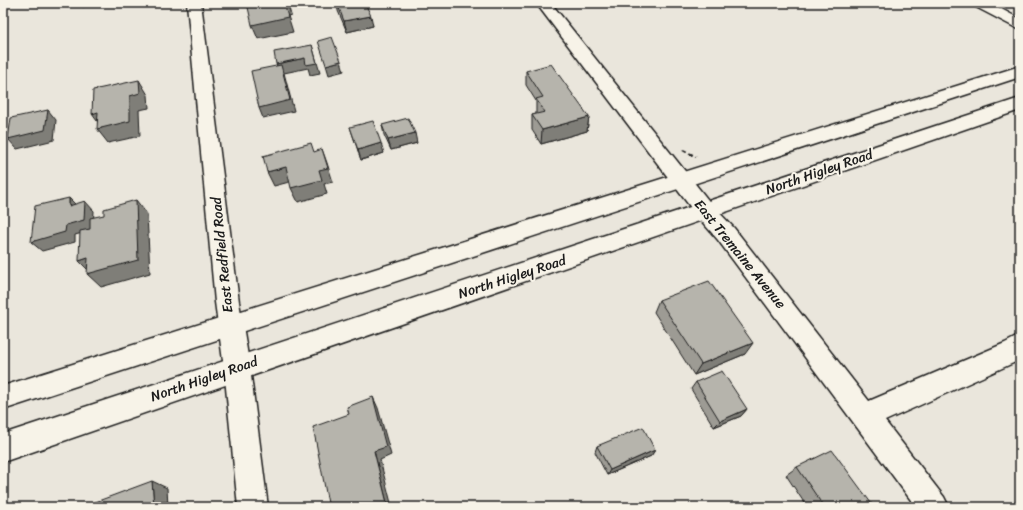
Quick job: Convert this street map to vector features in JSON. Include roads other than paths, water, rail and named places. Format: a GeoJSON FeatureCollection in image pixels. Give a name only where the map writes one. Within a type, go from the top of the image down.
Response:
{"type":"FeatureCollection","features":[{"type":"Feature","properties":{"kind":"main road","name":"East Redfield Road"},"geometry":{"type":"LineString","coordinates":[[194,3],[230,325],[237,368],[253,507]]}},
{"type":"Feature","properties":{"kind":"main road","name":"East Tremaine Avenue"},"geometry":{"type":"LineString","coordinates":[[543,3],[705,212],[726,234],[934,507]]}},
{"type":"Feature","properties":{"kind":"main road"},"geometry":{"type":"LineString","coordinates":[[979,3],[1020,25]]}},
{"type":"Feature","properties":{"kind":"main road"},"geometry":{"type":"LineString","coordinates":[[3,398],[1020,71]]}},
{"type":"Feature","properties":{"kind":"main road","name":"North Higley Road"},"geometry":{"type":"LineString","coordinates":[[3,448],[237,368],[705,212],[1020,104]]}},
{"type":"Feature","properties":{"kind":"main road"},"geometry":{"type":"LineString","coordinates":[[866,416],[1014,351],[1020,346]]}}]}
